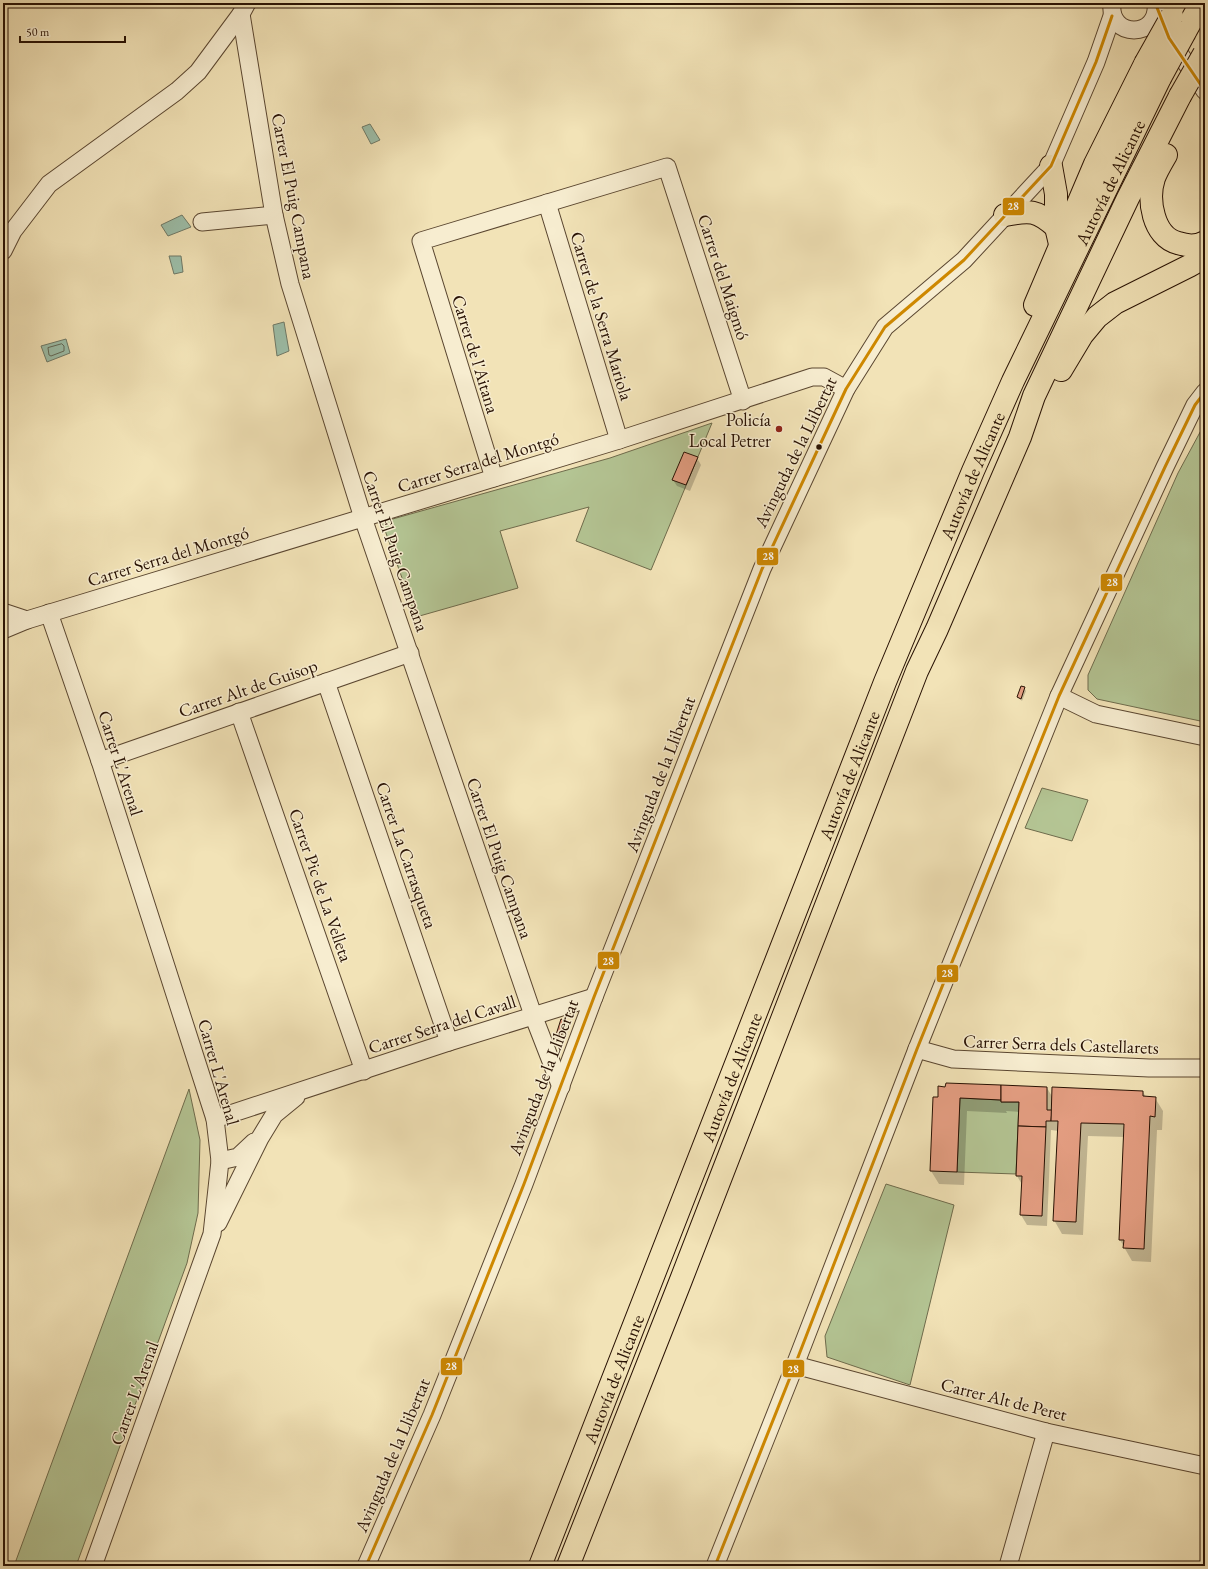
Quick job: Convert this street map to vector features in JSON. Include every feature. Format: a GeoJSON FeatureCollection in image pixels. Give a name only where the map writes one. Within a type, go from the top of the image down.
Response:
{"type":"FeatureCollection","features":[{"type":"Feature","properties":{"kind":"highway","name":"Autovía de Alicante"},"geometry":{"type":"LineString","coordinates":[[540,1566],[885,682],[973,471],[1153,71],[1169,16],[1201,3]]}},
{"type":"Feature","properties":{"kind":"highway","name":"Autovía de Alicante"},"geometry":{"type":"LineString","coordinates":[[568,1566],[681,1280],[917,670],[937,629],[1020,437],[1034,396],[1124,205],[1185,102],[1204,53]]}},
{"type":"Feature","properties":{"kind":"highway"},"geometry":{"type":"LineString","coordinates":[[1013,381],[1017,346],[1058,236],[1095,164],[1153,71]]}},
{"type":"Feature","properties":{"kind":"highway"},"geometry":{"type":"LineString","coordinates":[[1205,78],[1185,102],[1154,178],[1151,203],[1155,220],[1162,234],[1173,242],[1189,246],[1202,244],[1205,242]]}},
{"type":"Feature","properties":{"kind":"highway"},"geometry":{"type":"LineString","coordinates":[[1051,166],[1056,194],[1058,236]]}},
{"type":"Feature","properties":{"kind":"highway"},"geometry":{"type":"LineString","coordinates":[[1005,215],[1021,212],[1035,212],[1047,219],[1058,236]]}},
{"type":"Feature","properties":{"kind":"highway"},"geometry":{"type":"LineString","coordinates":[[1020,437],[1041,410],[1064,363],[1082,335],[1097,317],[1114,303],[1205,257]]}},
{"type":"Feature","properties":{"kind":"street"},"geometry":{"type":"LineString","coordinates":[[3,252],[13,231],[49,184],[177,92],[198,72],[244,9]]}},
{"type":"Feature","properties":{"kind":"street","name":"Carrer El Puig Campana"},"geometry":{"type":"LineString","coordinates":[[244,9],[274,215],[290,284],[363,518],[532,1016],[561,1087]]}},
{"type":"Feature","properties":{"kind":"street"},"geometry":{"type":"LineString","coordinates":[[1112,9],[1120,26],[1137,30],[1169,16],[1205,91]]}},
{"type":"Feature","properties":{"kind":"street","name":"Avinguda de la Llibertat"},"geometry":{"type":"LineString","coordinates":[[366,1566],[432,1415],[762,569],[846,389],[885,328],[964,260],[1051,166],[1096,62],[1112,9]]}},
{"type":"Feature","properties":{"kind":"street","name":"Avinguda de la Llibertat"},"geometry":{"type":"LineString","coordinates":[[1096,62],[1118,38],[1149,25],[1154,19],[1156,12],[1169,16]]}},
{"type":"Feature","properties":{"kind":"street","name":"Carrer del Maigmó"},"geometry":{"type":"LineString","coordinates":[[547,203],[667,167],[743,401]]}},
{"type":"Feature","properties":{"kind":"street","name":"Carrer de l'Aitana"},"geometry":{"type":"LineString","coordinates":[[494,478],[421,242],[547,203]]}},
{"type":"Feature","properties":{"kind":"street","name":"Carrer de la Serra Mariola"},"geometry":{"type":"LineString","coordinates":[[547,203],[619,440]]}},
{"type":"Feature","properties":{"kind":"street"},"geometry":{"type":"LineString","coordinates":[[202,222],[274,215]]}},
{"type":"Feature","properties":{"kind":"street","name":"Carrer Serra del Montgó"},"geometry":{"type":"LineString","coordinates":[[3,630],[49,613],[619,440],[743,401],[812,377],[824,377],[846,389]]}},
{"type":"Feature","properties":{"kind":"street"},"geometry":{"type":"LineString","coordinates":[[715,1566],[795,1365],[917,1049],[1059,696],[1164,467],[1195,405],[1205,392]]}},
{"type":"Feature","properties":{"kind":"street"},"geometry":{"type":"LineString","coordinates":[[3,612],[27,620]]}},
{"type":"Feature","properties":{"kind":"street","name":"Carrer L'Arenal"},"geometry":{"type":"LineString","coordinates":[[49,613],[100,761],[215,1119],[220,1161],[212,1234],[93,1566]]}},
{"type":"Feature","properties":{"kind":"street","name":"Carrer Alt de Guisop"},"geometry":{"type":"LineString","coordinates":[[100,761],[410,653]]}},
{"type":"Feature","properties":{"kind":"street","name":"Carrer La Carrasqueta"},"geometry":{"type":"LineString","coordinates":[[326,682],[450,1042]]}},
{"type":"Feature","properties":{"kind":"street"},"geometry":{"type":"LineString","coordinates":[[1059,696],[1096,714],[1205,737]]}},
{"type":"Feature","properties":{"kind":"street","name":"Carrer Pic de La Velleta"},"geometry":{"type":"LineString","coordinates":[[239,712],[364,1071]]}},
{"type":"Feature","properties":{"kind":"street","name":"Carrer Serra del Cavall"},"geometry":{"type":"LineString","coordinates":[[215,1119],[450,1042],[594,997]]}},
{"type":"Feature","properties":{"kind":"street","name":"Carrer Serra dels Castellarets"},"geometry":{"type":"LineString","coordinates":[[917,1049],[953,1059],[1149,1068],[1205,1068]]}},
{"type":"Feature","properties":{"kind":"street","name":"Carrer Serra del Cavall"},"geometry":{"type":"LineString","coordinates":[[212,1234],[260,1138],[274,1116],[304,1090]]}},
{"type":"Feature","properties":{"kind":"street","name":"Carrer Serra del Cavall"},"geometry":{"type":"LineString","coordinates":[[220,1161],[238,1157],[260,1138]]}},
{"type":"Feature","properties":{"kind":"street","name":"Carrer Alt de Peret"},"geometry":{"type":"LineString","coordinates":[[795,1365],[1046,1432],[1205,1466]]}},
{"type":"Feature","properties":{"kind":"street"},"geometry":{"type":"LineString","coordinates":[[1008,1566],[1046,1432]]}},
{"type":"Feature","properties":{"kind":"shaded area"},"geometry":{"type":"Polygon","coordinates":[[[712,423],[651,570],[576,541],[589,507],[500,531],[518,588],[416,617],[382,522],[610,458],[712,423]]]}},
{"type":"Feature","properties":{"kind":"shaded area"},"geometry":{"type":"Polygon","coordinates":[[[1205,423],[1205,722],[1097,699],[1088,690],[1088,675],[1178,473],[1205,423]]]}},
{"type":"Feature","properties":{"kind":"shaded area"},"geometry":{"type":"Polygon","coordinates":[[[1042,788],[1088,800],[1072,841],[1025,828],[1042,788]]]}},
{"type":"Feature","properties":{"kind":"shaded area"},"geometry":{"type":"Polygon","coordinates":[[[189,1089],[200,1140],[198,1213],[187,1263],[76,1566],[14,1566],[189,1089]]]}},
{"type":"Feature","properties":{"kind":"shaded area"},"geometry":{"type":"Polygon","coordinates":[[[960,1098],[1001,1100],[1001,1102],[1019,1102],[1016,1174],[957,1172],[960,1098]]]}},
{"type":"Feature","properties":{"kind":"shaded area"},"geometry":{"type":"Polygon","coordinates":[[[886,1184],[954,1205],[910,1385],[827,1357],[825,1336],[886,1184]]]}},
{"type":"Feature","properties":{"kind":"water"},"geometry":{"type":"Polygon","coordinates":[[[370,124],[380,140],[371,144],[362,127],[370,124]]]}},
{"type":"Feature","properties":{"kind":"water"},"geometry":{"type":"Polygon","coordinates":[[[182,215],[191,227],[168,236],[161,225],[182,215]]]}},
{"type":"Feature","properties":{"kind":"water"},"geometry":{"type":"Polygon","coordinates":[[[169,256],[181,256],[183,272],[174,274],[169,256]]]}},
{"type":"Feature","properties":{"kind":"water"},"geometry":{"type":"Polygon","coordinates":[[[284,322],[289,351],[277,356],[273,325],[284,322]]]}},
{"type":"Feature","properties":{"kind":"water"},"geometry":{"type":"Polygon","coordinates":[[[66,339],[70,353],[47,362],[41,346],[66,339]]]}},
{"type":"Feature","properties":{"kind":"building"},"geometry":{"type":"Polygon","coordinates":[[[684,452],[698,457],[686,485],[672,480],[684,452]]]}},
{"type":"Feature","properties":{"kind":"building"},"geometry":{"type":"Polygon","coordinates":[[[1021,686],[1025,687],[1021,699],[1017,697],[1021,686]]]}},
{"type":"Feature","properties":{"kind":"building"},"geometry":{"type":"Polygon","coordinates":[[[561,1019],[566,1021],[560,1040],[555,1038],[561,1019]]]}},
{"type":"Feature","properties":{"kind":"building"},"geometry":{"type":"Polygon","coordinates":[[[946,1083],[1001,1085],[1001,1100],[960,1098],[957,1172],[930,1171],[933,1097],[938,1097],[938,1086],[945,1087],[946,1083]]]}},
{"type":"Feature","properties":{"kind":"building"},"geometry":{"type":"Polygon","coordinates":[[[1001,1085],[1047,1087],[1047,1110],[1052,1110],[1051,1121],[1046,1121],[1046,1127],[1018,1126],[1019,1102],[1001,1102],[1001,1085]]]}},
{"type":"Feature","properties":{"kind":"building"},"geometry":{"type":"Polygon","coordinates":[[[1052,1087],[1143,1091],[1143,1096],[1156,1097],[1155,1117],[1150,1116],[1144,1249],[1123,1248],[1124,1240],[1119,1240],[1124,1124],[1081,1123],[1076,1222],[1053,1221],[1058,1121],[1051,1121],[1052,1087]]]}},
{"type":"Feature","properties":{"kind":"building"},"geometry":{"type":"Polygon","coordinates":[[[1018,1126],[1046,1127],[1042,1216],[1020,1215],[1022,1176],[1016,1176],[1018,1126]]]}},
{"type":"Feature","properties":{"kind":"transit line","name":"28"},"geometry":{"type":"LineString","coordinates":[[1156,5],[1169,38],[1205,91]]}},
{"type":"Feature","properties":{"kind":"transit line","name":"28"},"geometry":{"type":"LineString","coordinates":[[366,1566],[432,1415],[524,1184],[594,997],[762,569],[846,389],[885,327],[964,260],[1051,166],[1096,62],[1112,16]]}},
{"type":"Feature","properties":{"kind":"transit line","name":"28"},"geometry":{"type":"LineString","coordinates":[[715,1566],[795,1365],[917,1049],[1059,696],[1165,467],[1195,405],[1205,392]]}},
{"type":"Feature","properties":{"kind":"place","name":"Policía Local Petrer"},"geometry":{"type":"Point","coordinates":[779,429]}}]}
